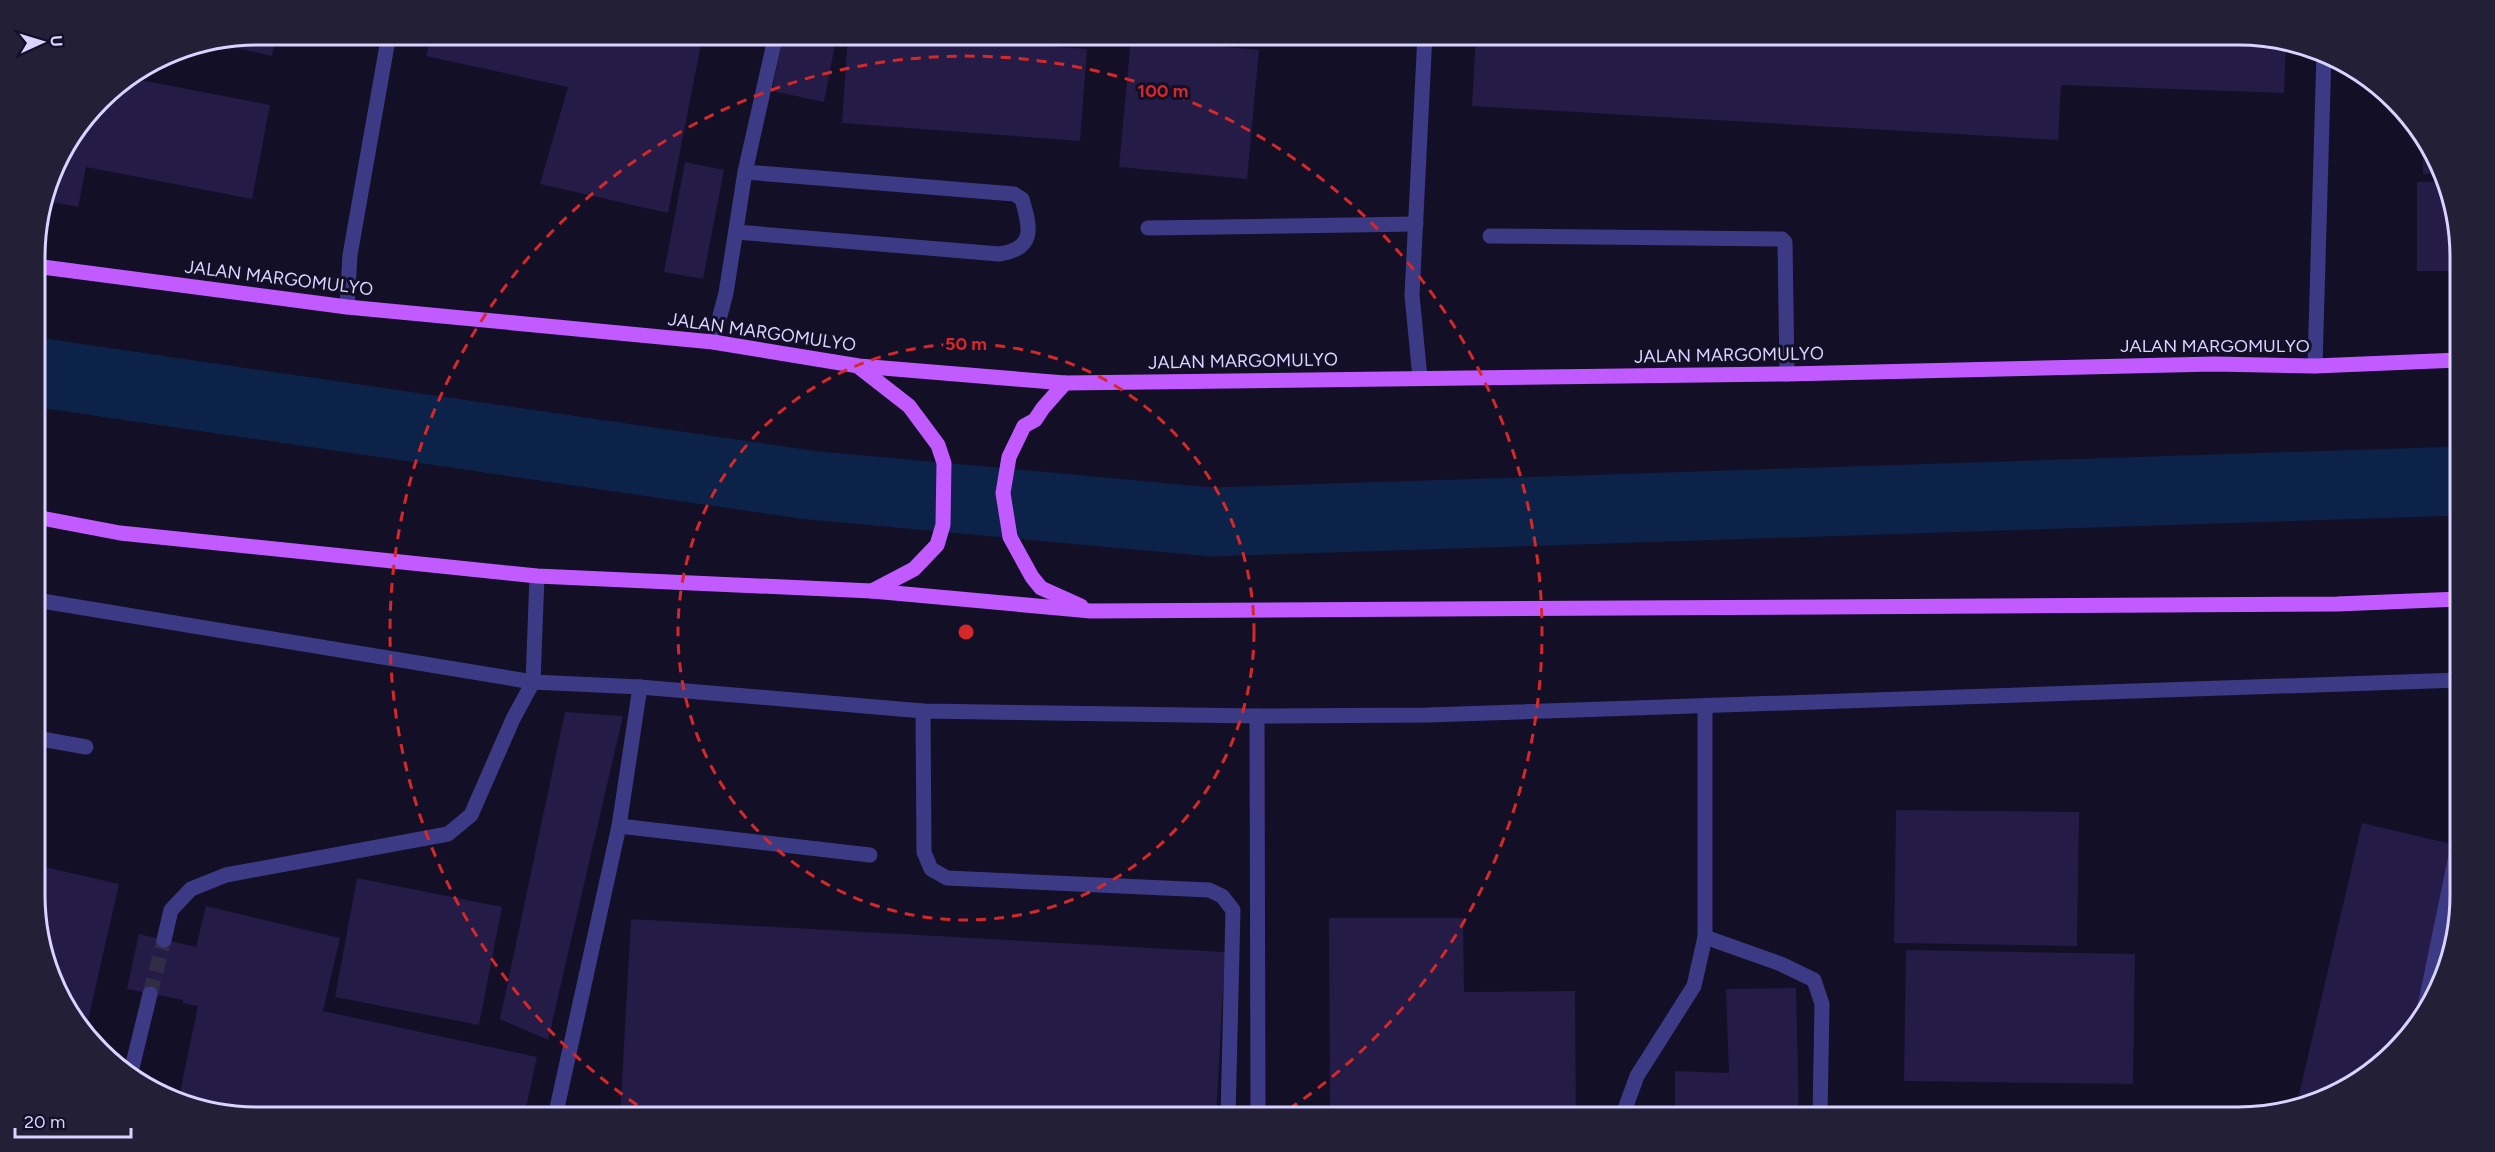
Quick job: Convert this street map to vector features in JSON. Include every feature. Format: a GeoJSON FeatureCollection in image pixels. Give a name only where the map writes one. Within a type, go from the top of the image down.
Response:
{"type":"FeatureCollection","features":[{"type":"Feature","properties":{"kind":"main road","name":"JALAN MARGOMULYO"},"geometry":{"type":"LineString","coordinates":[[45,267],[347,307],[713,342],[859,366],[1065,383],[1787,374],[2214,363],[2315,366],[2450,360]]}},
{"type":"Feature","properties":{"kind":"main road"},"geometry":{"type":"LineString","coordinates":[[859,366],[909,406],[938,445],[944,463],[943,525],[938,544],[914,568],[872,591]]}},
{"type":"Feature","properties":{"kind":"main road"},"geometry":{"type":"LineString","coordinates":[[1065,383],[1035,420],[1024,426],[1009,457],[1004,493],[1010,537],[1032,578],[1041,588],[1092,611]]}},
{"type":"Feature","properties":{"kind":"main road"},"geometry":{"type":"LineString","coordinates":[[45,519],[120,533],[537,576],[872,591],[1092,611],[2337,604],[2450,599]]}},
{"type":"Feature","properties":{"kind":"street"},"geometry":{"type":"LineString","coordinates":[[347,307],[350,255],[387,45]]}},
{"type":"Feature","properties":{"kind":"street"},"geometry":{"type":"LineString","coordinates":[[713,342],[726,293],[745,172],[774,45]]}},
{"type":"Feature","properties":{"kind":"street"},"geometry":{"type":"LineString","coordinates":[[1420,378],[1412,295],[1424,45]]}},
{"type":"Feature","properties":{"kind":"street"},"geometry":{"type":"LineString","coordinates":[[2315,366],[2324,63]]}},
{"type":"Feature","properties":{"kind":"street"},"geometry":{"type":"LineString","coordinates":[[736,232],[999,254],[1016,252],[1027,241],[1029,222],[1023,200],[1014,194],[745,172]]}},
{"type":"Feature","properties":{"kind":"street"},"geometry":{"type":"LineString","coordinates":[[1148,228],[1416,224]]}},
{"type":"Feature","properties":{"kind":"street"},"geometry":{"type":"LineString","coordinates":[[1490,236],[1782,239],[1785,254],[1787,374]]}},
{"type":"Feature","properties":{"kind":"street"},"geometry":{"type":"LineString","coordinates":[[164,940],[171,910],[191,889],[226,875],[448,834],[471,815],[513,719],[533,682],[537,576]]}},
{"type":"Feature","properties":{"kind":"street"},"geometry":{"type":"LineString","coordinates":[[45,601],[533,682],[640,687],[923,711],[1257,716],[1428,715],[2450,680]]}},
{"type":"Feature","properties":{"kind":"street"},"geometry":{"type":"LineString","coordinates":[[557,1107],[619,826],[640,687]]}},
{"type":"Feature","properties":{"kind":"street"},"geometry":{"type":"LineString","coordinates":[[1626,1107],[1637,1076],[1694,986],[1705,937],[1705,706]]}},
{"type":"Feature","properties":{"kind":"street"},"geometry":{"type":"LineString","coordinates":[[923,711],[924,852],[932,870],[947,878],[1209,890],[1222,896],[1233,910],[1228,1107]]}},
{"type":"Feature","properties":{"kind":"street"},"geometry":{"type":"LineString","coordinates":[[1257,716],[1258,1107]]}},
{"type":"Feature","properties":{"kind":"street"},"geometry":{"type":"LineString","coordinates":[[45,740],[86,747]]}},
{"type":"Feature","properties":{"kind":"street"},"geometry":{"type":"LineString","coordinates":[[619,826],[870,855]]}},
{"type":"Feature","properties":{"kind":"street"},"geometry":{"type":"LineString","coordinates":[[2429,987],[2450,885]]}},
{"type":"Feature","properties":{"kind":"street"},"geometry":{"type":"LineString","coordinates":[[1705,937],[1781,964],[1815,981],[1822,1004],[1820,1107]]}},
{"type":"Feature","properties":{"kind":"street"},"geometry":{"type":"LineString","coordinates":[[132,1066],[150,994]]}},
{"type":"Feature","properties":{"kind":"building"},"geometry":{"type":"Polygon","coordinates":[[[274,45],[272,56],[232,47],[274,45]]]}},
{"type":"Feature","properties":{"kind":"building"},"geometry":{"type":"Polygon","coordinates":[[[429,45],[701,45],[668,213],[540,184],[568,87],[426,56],[429,45]]]}},
{"type":"Feature","properties":{"kind":"building"},"geometry":{"type":"Polygon","coordinates":[[[781,45],[835,45],[824,102],[772,91],[781,45]]]}},
{"type":"Feature","properties":{"kind":"building"},"geometry":{"type":"Polygon","coordinates":[[[847,45],[1033,45],[1087,49],[1080,141],[842,123],[847,45]]]}},
{"type":"Feature","properties":{"kind":"building"},"geometry":{"type":"Polygon","coordinates":[[[1130,45],[1206,45],[1259,50],[1247,179],[1119,167],[1130,45]]]}},
{"type":"Feature","properties":{"kind":"building"},"geometry":{"type":"Polygon","coordinates":[[[1475,45],[2251,45],[2286,50],[2284,93],[2061,85],[2058,140],[1472,106],[1475,45]]]}},
{"type":"Feature","properties":{"kind":"building"},"geometry":{"type":"Polygon","coordinates":[[[140,80],[270,105],[252,199],[86,167],[78,207],[52,202],[67,163],[81,139],[98,117],[117,98],[140,80]]]}},
{"type":"Feature","properties":{"kind":"building"},"geometry":{"type":"Polygon","coordinates":[[[2423,153],[2433,174],[2423,174],[2423,153]]]}},
{"type":"Feature","properties":{"kind":"building"},"geometry":{"type":"Polygon","coordinates":[[[685,162],[724,170],[703,279],[664,272],[685,162]]]}},
{"type":"Feature","properties":{"kind":"building"},"geometry":{"type":"Polygon","coordinates":[[[2417,182],[2436,182],[2446,216],[2450,244],[2450,271],[2417,271],[2417,182]]]}},
{"type":"Feature","properties":{"kind":"building"},"geometry":{"type":"Polygon","coordinates":[[[565,712],[623,716],[548,1040],[500,1019],[565,712]]]}},
{"type":"Feature","properties":{"kind":"building"},"geometry":{"type":"Polygon","coordinates":[[[1896,810],[2079,812],[2077,946],[1894,943],[1896,810]]]}},
{"type":"Feature","properties":{"kind":"building"},"geometry":{"type":"Polygon","coordinates":[[[2362,823],[2450,844],[2450,872],[2420,1004],[2397,1035],[2367,1063],[2344,1079],[2298,1098],[2362,823]]]}},
{"type":"Feature","properties":{"kind":"building"},"geometry":{"type":"Polygon","coordinates":[[[45,867],[119,884],[88,1022],[67,989],[52,950],[45,908],[45,867]]]}},
{"type":"Feature","properties":{"kind":"building"},"geometry":{"type":"Polygon","coordinates":[[[357,878],[502,907],[479,1025],[335,997],[357,878]]]}},
{"type":"Feature","properties":{"kind":"building"},"geometry":{"type":"Polygon","coordinates":[[[206,906],[340,938],[323,1011],[537,1057],[526,1107],[244,1107],[202,1100],[180,1093],[198,1006],[183,1003],[183,1000],[127,989],[139,934],[196,947],[206,906]]]}},
{"type":"Feature","properties":{"kind":"building"},"geometry":{"type":"Polygon","coordinates":[[[1329,918],[1463,918],[1464,992],[1575,991],[1576,1107],[1330,1107],[1329,918]]]}},
{"type":"Feature","properties":{"kind":"building"},"geometry":{"type":"Polygon","coordinates":[[[631,919],[1225,952],[1217,1107],[621,1107],[631,919]]]}},
{"type":"Feature","properties":{"kind":"building"},"geometry":{"type":"Polygon","coordinates":[[[1906,950],[2135,954],[2133,1084],[1904,1081],[1906,950]]]}},
{"type":"Feature","properties":{"kind":"building"},"geometry":{"type":"Polygon","coordinates":[[[1796,988],[1799,1107],[1675,1107],[1675,1071],[1729,1073],[1726,989],[1796,988]]]}},
{"type":"Feature","properties":{"kind":"waterway"},"geometry":{"type":"LineString","coordinates":[[45,373],[809,485],[1212,522],[2450,481]]}},
{"type":"Feature","properties":{"kind":"tunnel"},"geometry":{"type":"LineString","coordinates":[[150,994],[164,940]]}}]}
